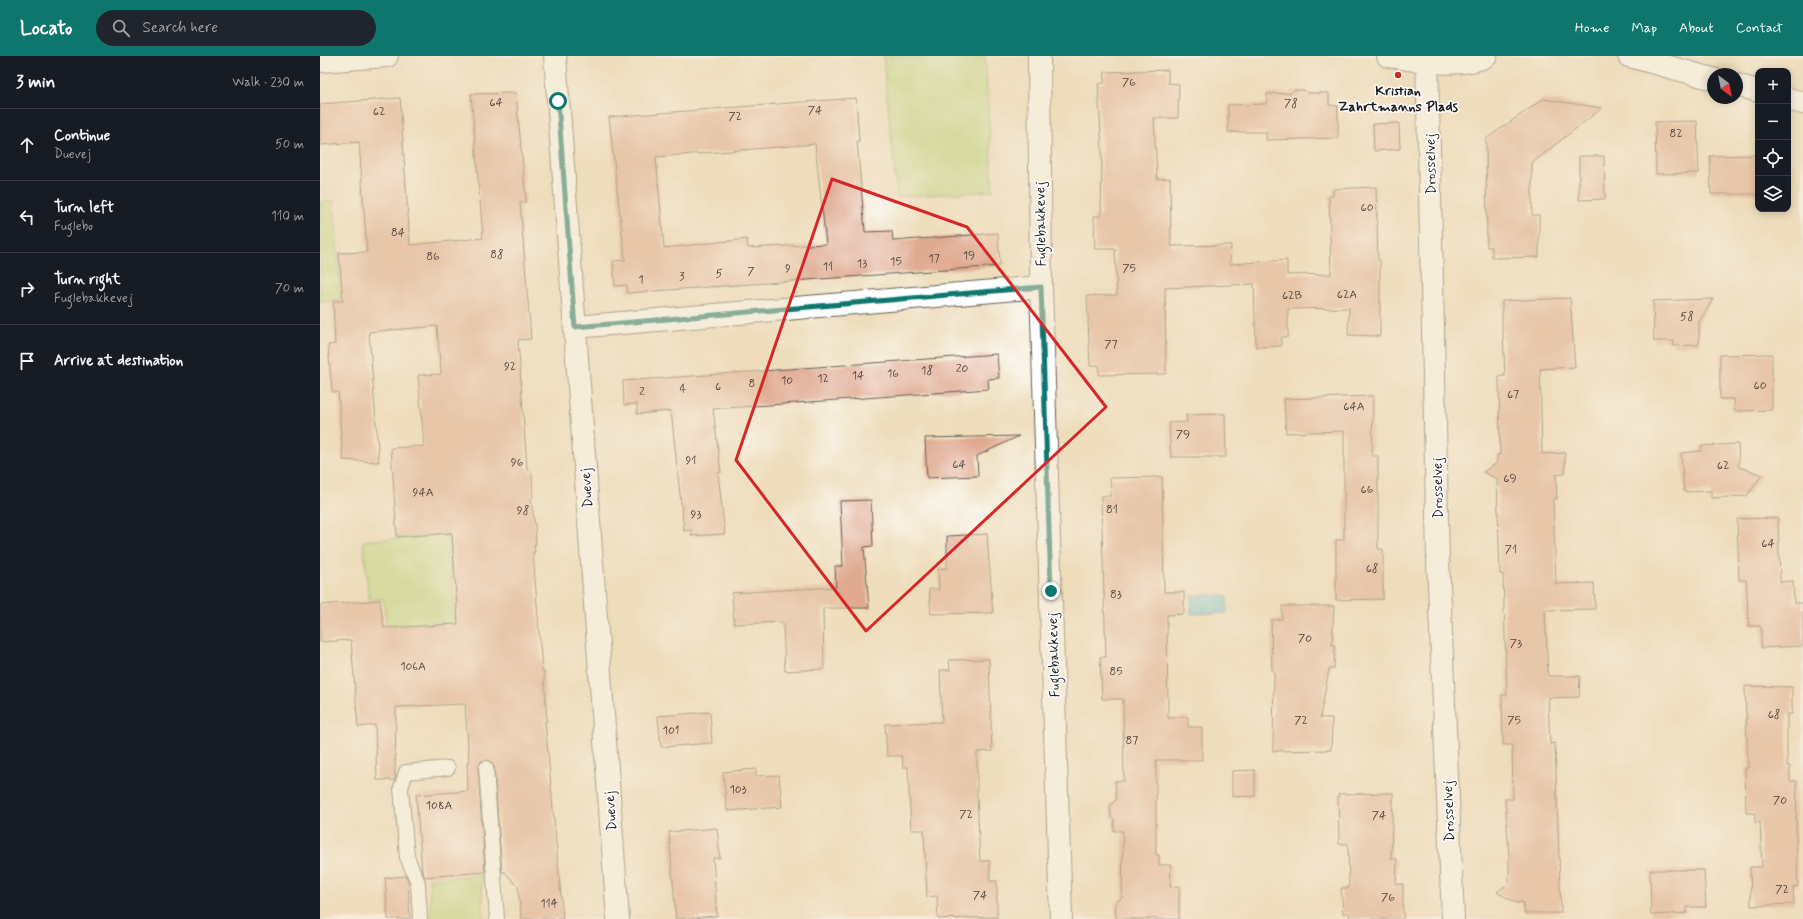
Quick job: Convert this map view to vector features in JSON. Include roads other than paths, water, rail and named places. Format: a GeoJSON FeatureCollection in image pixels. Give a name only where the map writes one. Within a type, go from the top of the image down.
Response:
{"type":"FeatureCollection","features":[{"type":"Feature","properties":{"kind":"street"},"geometry":{"type":"LineString","coordinates":[[320,61],[387,56]]}},
{"type":"Feature","properties":{"kind":"street","name":"Duevej"},"geometry":{"type":"LineString","coordinates":[[555,56],[618,919]]}},
{"type":"Feature","properties":{"kind":"street","name":"Fuglebakkevej"},"geometry":{"type":"LineString","coordinates":[[1039,56],[1041,287],[1061,919]]}},
{"type":"Feature","properties":{"kind":"street"},"geometry":{"type":"LineString","coordinates":[[1388,56],[1458,62],[1486,56]]}},
{"type":"Feature","properties":{"kind":"street"},"geometry":{"type":"LineString","coordinates":[[1629,56],[1707,77]]}},
{"type":"Feature","properties":{"kind":"street","name":"Drosselvej"},"geometry":{"type":"LineString","coordinates":[[1427,59],[1438,560],[1453,919]]}},
{"type":"Feature","properties":{"kind":"street"},"geometry":{"type":"LineString","coordinates":[[1743,87],[1755,90]]}},
{"type":"Feature","properties":{"kind":"street"},"geometry":{"type":"LineString","coordinates":[[1791,100],[1803,103]]}},
{"type":"Feature","properties":{"kind":"street"},"geometry":{"type":"LineString","coordinates":[[575,327],[1041,287]]}},
{"type":"Feature","properties":{"kind":"lane"},"geometry":{"type":"LineString","coordinates":[[420,919],[418,883],[407,857],[401,788],[406,772],[448,768]]}},
{"type":"Feature","properties":{"kind":"lane"},"geometry":{"type":"LineString","coordinates":[[486,768],[498,919]]}},
{"type":"Feature","properties":{"kind":"water"},"geometry":{"type":"Polygon","coordinates":[[[1192,595],[1227,595],[1227,613],[1191,614],[1192,595]]]}},
{"type":"Feature","properties":{"kind":"place","name":"Kristian Zahrtmanns Plads"},"geometry":{"type":"Point","coordinates":[1398,75]}}]}
